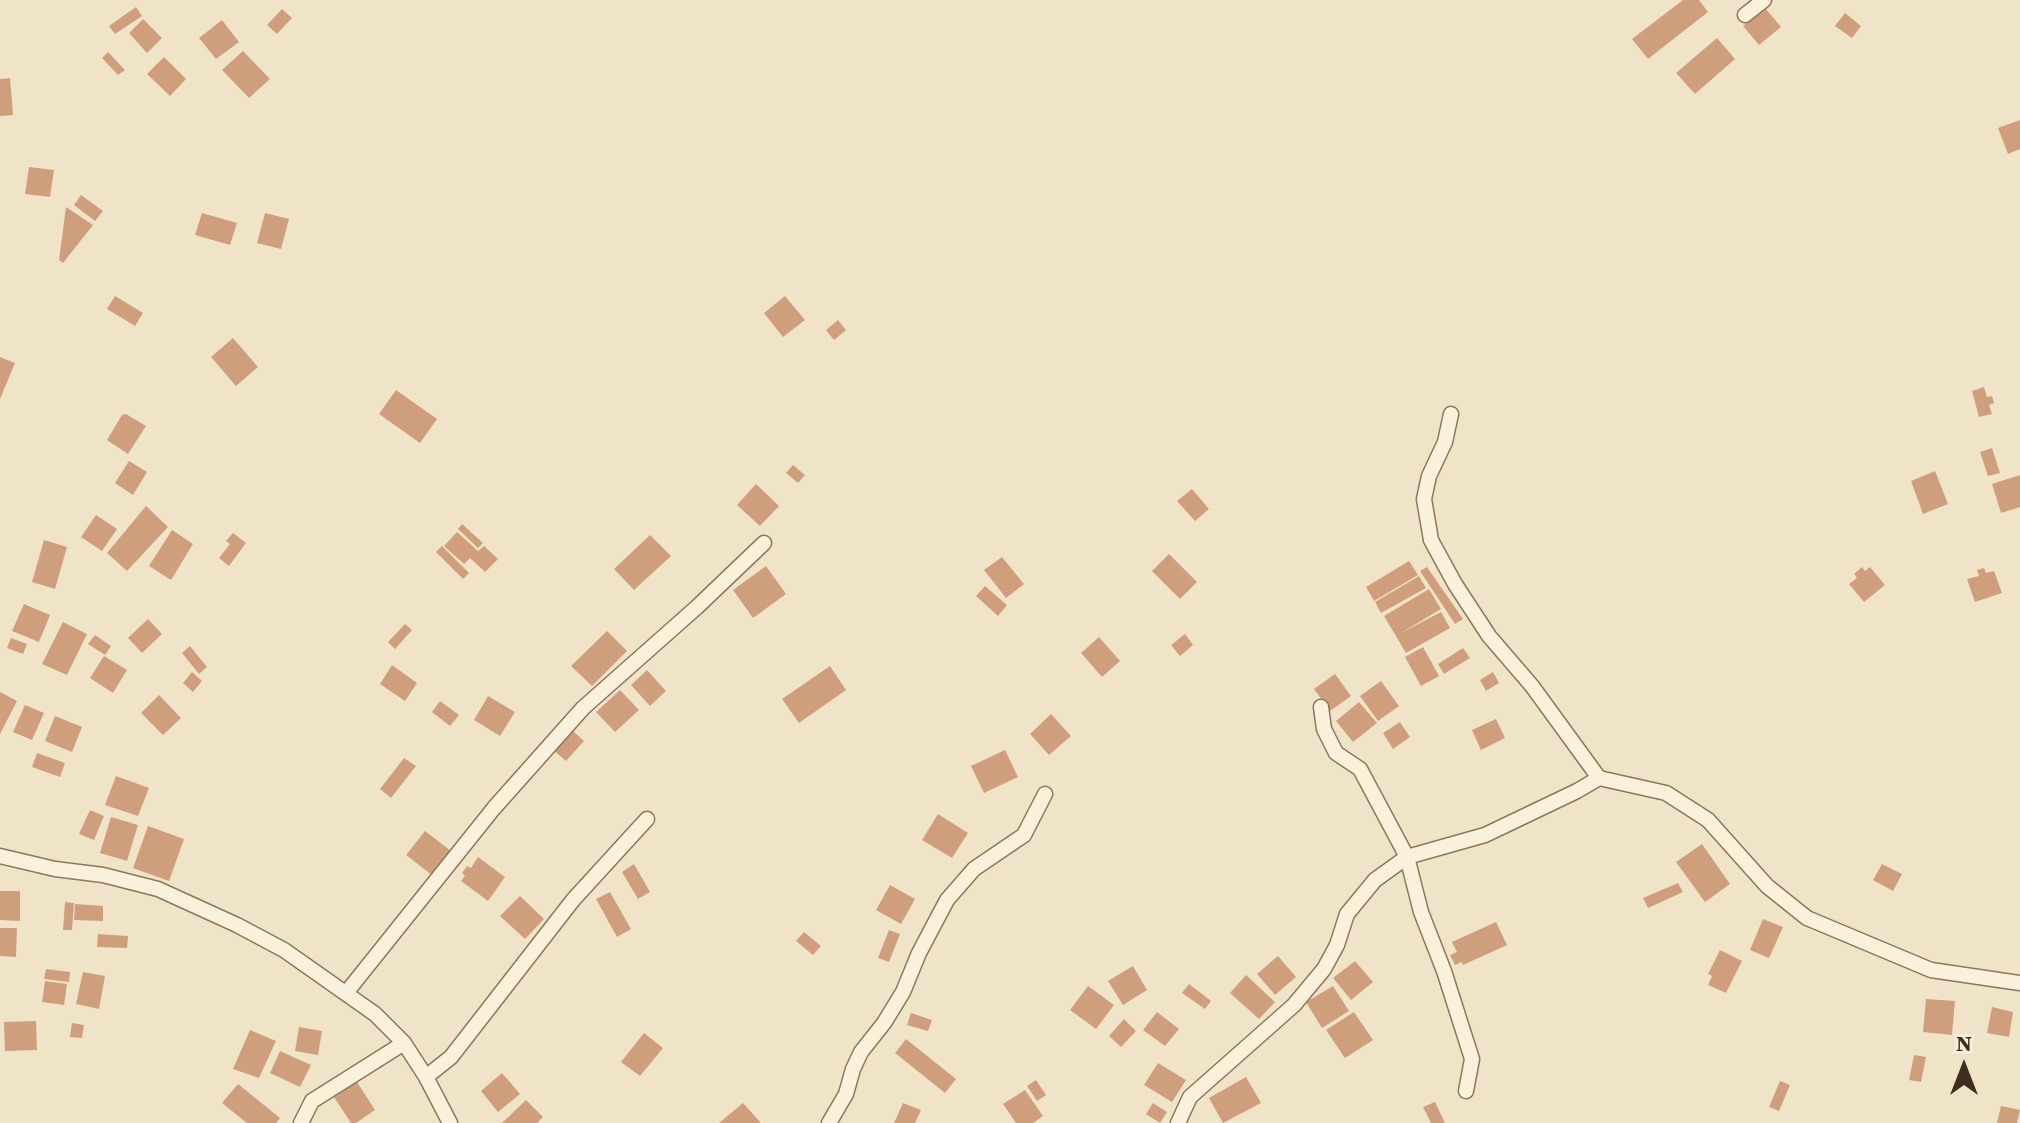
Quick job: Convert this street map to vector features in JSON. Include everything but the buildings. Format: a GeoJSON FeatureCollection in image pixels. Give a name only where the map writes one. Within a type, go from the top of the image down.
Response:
{"type":"FeatureCollection","features":[{"type":"Feature","properties":{"kind":"street"},"geometry":{"type":"LineString","coordinates":[[1745,15],[1764,0]]}},
{"type":"Feature","properties":{"kind":"street"},"geometry":{"type":"LineString","coordinates":[[1451,414],[1445,442],[1429,476],[1424,499],[1431,540],[1489,636],[1532,686],[1599,778],[1666,793],[1708,820],[1767,886],[1807,918],[1931,970],[2020,983]]}},
{"type":"Feature","properties":{"kind":"street"},"geometry":{"type":"LineString","coordinates":[[346,993],[494,808],[583,708],[764,543]]}},
{"type":"Feature","properties":{"kind":"street"},"geometry":{"type":"LineString","coordinates":[[1321,707],[1324,729],[1336,753],[1360,769],[1407,857],[1421,912],[1472,1059],[1466,1091]]}},
{"type":"Feature","properties":{"kind":"street"},"geometry":{"type":"LineString","coordinates":[[1178,1123],[1190,1097],[1294,1005],[1324,969],[1337,945],[1347,914],[1375,880],[1407,857],[1485,835],[1599,778]]}},
{"type":"Feature","properties":{"kind":"street"},"geometry":{"type":"LineString","coordinates":[[829,1123],[846,1094],[861,1052],[903,992],[947,900],[974,869],[1024,835],[1045,794]]}},
{"type":"Feature","properties":{"kind":"street"},"geometry":{"type":"LineString","coordinates":[[426,1077],[451,1057],[573,900],[647,819]]}},
{"type":"Feature","properties":{"kind":"street"},"geometry":{"type":"LineString","coordinates":[[0,856],[55,869],[103,875],[158,889],[284,950],[375,1014],[404,1043],[450,1123]]}},
{"type":"Feature","properties":{"kind":"street"},"geometry":{"type":"LineString","coordinates":[[301,1123],[312,1101],[404,1043]]}}]}
